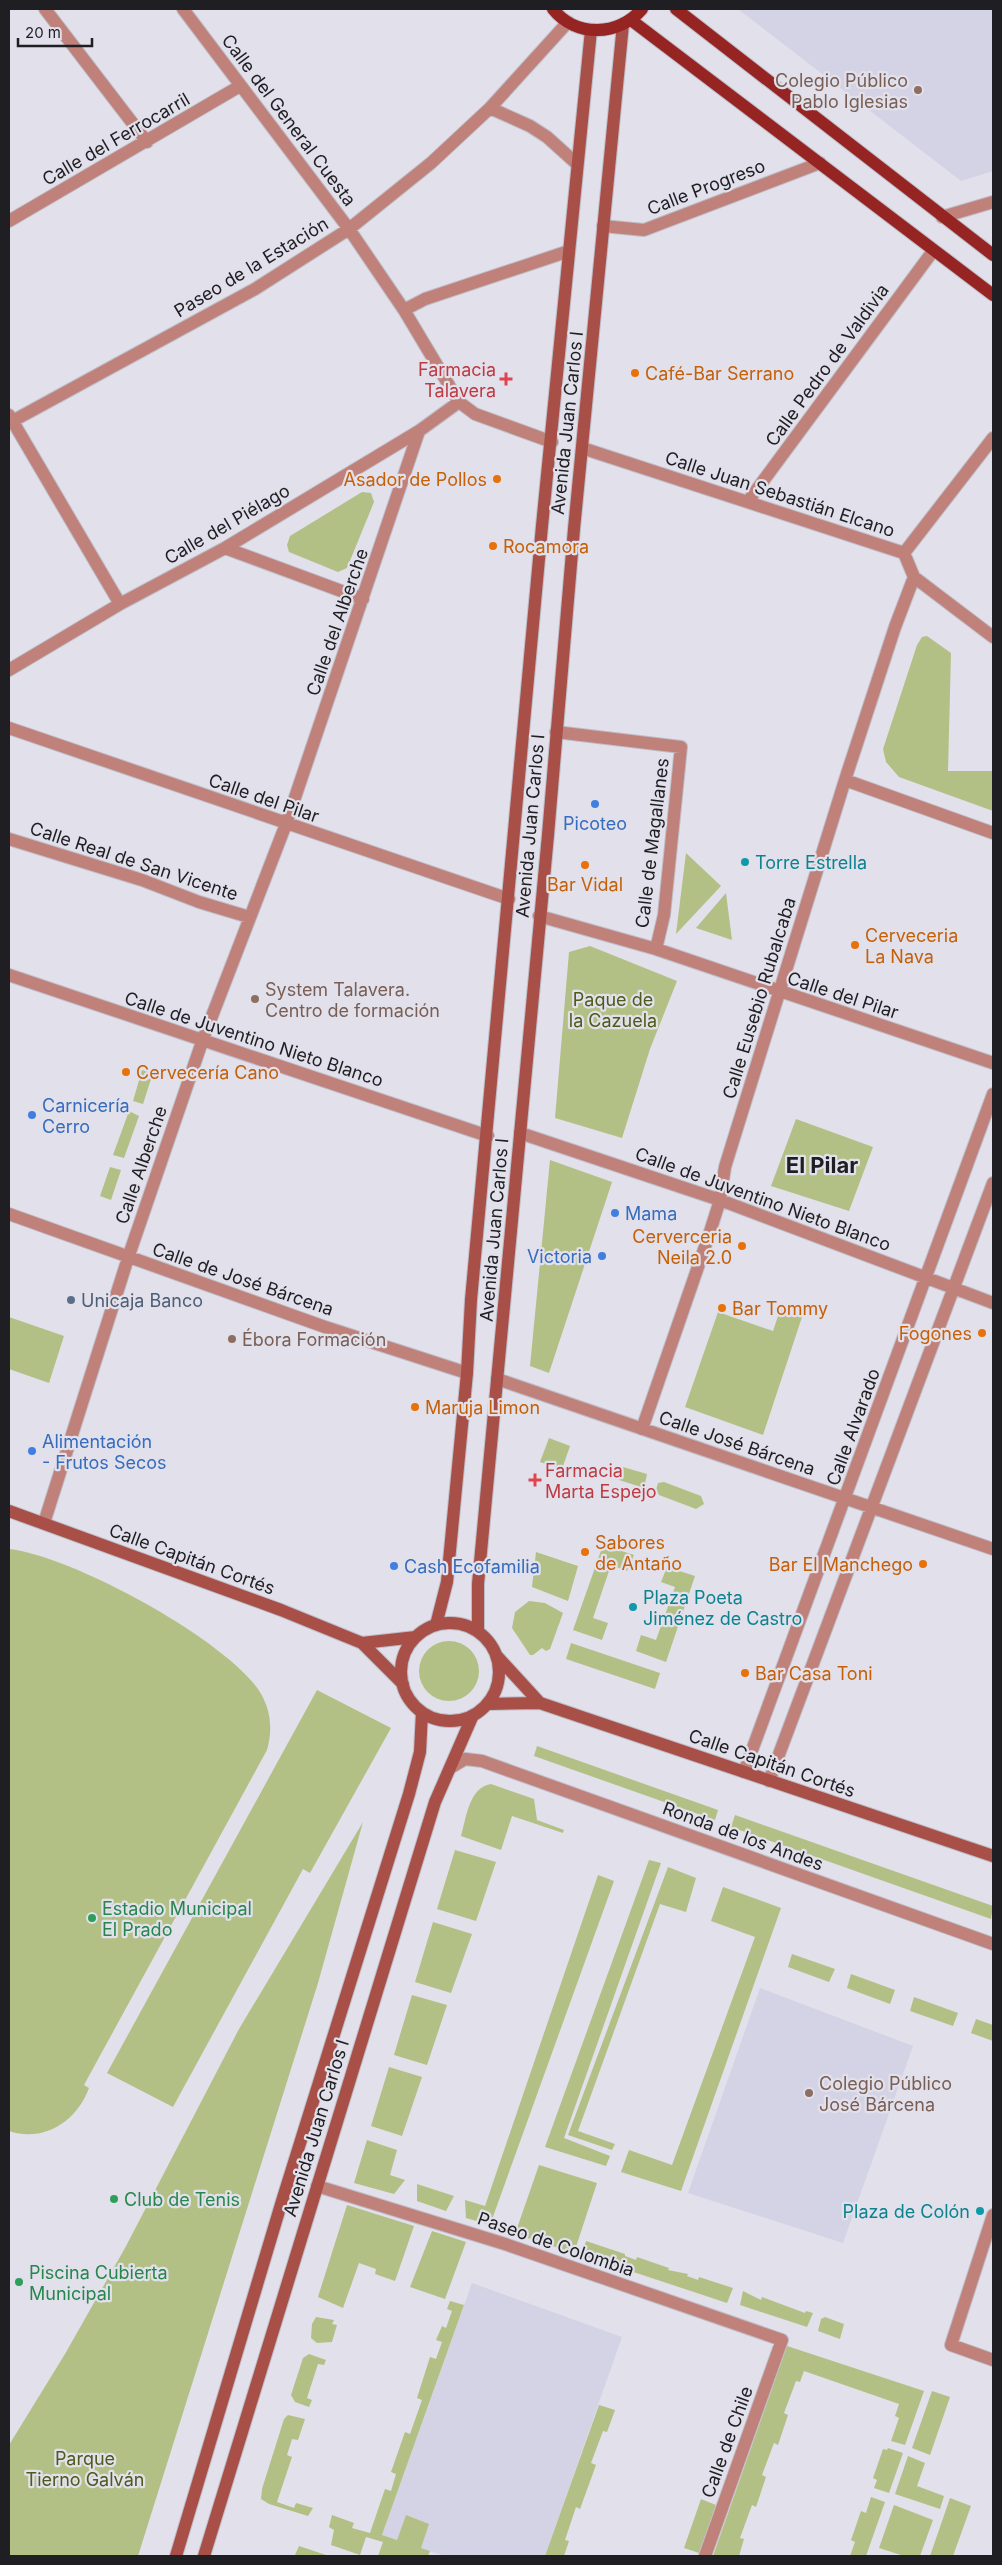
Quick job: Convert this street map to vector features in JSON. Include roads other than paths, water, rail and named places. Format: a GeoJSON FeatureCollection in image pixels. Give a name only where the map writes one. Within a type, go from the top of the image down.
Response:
{"type":"FeatureCollection","features":[{"type":"Feature","properties":{"kind":"main road"},"geometry":{"type":"LineString","coordinates":[[553,9],[568,22],[591,30],[607,29],[627,22],[642,9]]}},
{"type":"Feature","properties":{"kind":"main road"},"geometry":{"type":"LineString","coordinates":[[676,9],[993,255]]}},
{"type":"Feature","properties":{"kind":"main road"},"geometry":{"type":"LineString","coordinates":[[627,22],[820,163],[993,295]]}},
{"type":"Feature","properties":{"kind":"street"},"geometry":{"type":"LineString","coordinates":[[46,9],[148,142]]}},
{"type":"Feature","properties":{"kind":"street","name":"Calle del General Cuesta"},"geometry":{"type":"LineString","coordinates":[[183,9],[348,229],[404,310],[459,402]]}},
{"type":"Feature","properties":{"kind":"street","name":"Paseo de la Estación"},"geometry":{"type":"LineString","coordinates":[[10,420],[255,289],[348,229],[431,163],[490,108],[568,22]]}},
{"type":"Feature","properties":{"kind":"street","name":"Avenida Juan Carlos I"},"geometry":{"type":"LineString","coordinates":[[478,1632],[478,1584],[582,448],[603,226],[627,22]]}},
{"type":"Feature","properties":{"kind":"street","name":"Avenida Juan Carlos I"},"geometry":{"type":"LineString","coordinates":[[436,1625],[447,1582],[468,1373],[471,1300],[591,30]]}},
{"type":"Feature","properties":{"kind":"street","name":"Calle del Ferrocarril"},"geometry":{"type":"LineString","coordinates":[[9,221],[148,142],[240,86]]}},
{"type":"Feature","properties":{"kind":"street"},"geometry":{"type":"LineString","coordinates":[[490,108],[547,137],[577,164]]}},
{"type":"Feature","properties":{"kind":"street","name":"Calle Progreso"},"geometry":{"type":"LineString","coordinates":[[603,226],[644,230],[820,163]]}},
{"type":"Feature","properties":{"kind":"street"},"geometry":{"type":"LineString","coordinates":[[942,216],[993,202]]}},
{"type":"Feature","properties":{"kind":"street"},"geometry":{"type":"LineString","coordinates":[[404,310],[425,299],[569,251]]}},
{"type":"Feature","properties":{"kind":"street","name":"Calle Pedro de Valdivia"},"geometry":{"type":"LineString","coordinates":[[749,500],[934,251]]}},
{"type":"Feature","properties":{"kind":"street"},"geometry":{"type":"LineString","coordinates":[[459,402],[475,414],[552,442]]}},
{"type":"Feature","properties":{"kind":"street","name":"Calle del Piélago"},"geometry":{"type":"LineString","coordinates":[[9,670],[120,604],[225,548],[419,431],[459,402]]}},
{"type":"Feature","properties":{"kind":"street"},"geometry":{"type":"LineString","coordinates":[[10,420],[120,604]]}},
{"type":"Feature","properties":{"kind":"street","name":"Calle del Alberche"},"geometry":{"type":"LineString","coordinates":[[286,824],[419,431]]}},
{"type":"Feature","properties":{"kind":"street"},"geometry":{"type":"LineString","coordinates":[[904,552],[993,438]]}},
{"type":"Feature","properties":{"kind":"street","name":"Calle Juan Sebastián Elcano"},"geometry":{"type":"LineString","coordinates":[[582,448],[749,500],[904,552],[914,577]]}},
{"type":"Feature","properties":{"kind":"street"},"geometry":{"type":"LineString","coordinates":[[225,548],[363,600]]}},
{"type":"Feature","properties":{"kind":"street"},"geometry":{"type":"LineString","coordinates":[[914,577],[993,637]]}},
{"type":"Feature","properties":{"kind":"street","name":"Calle Eusebio Rubalcaba"},"geometry":{"type":"LineString","coordinates":[[642,1429],[720,1200],[725,1167],[844,780],[895,627],[914,577]]}},
{"type":"Feature","properties":{"kind":"street","name":"Calle del Pilar"},"geometry":{"type":"LineString","coordinates":[[9,728],[509,899]]}},
{"type":"Feature","properties":{"kind":"street","name":"Calle de Magallanes"},"geometry":{"type":"LineString","coordinates":[[556,732],[680,747],[664,915],[656,949]]}},
{"type":"Feature","properties":{"kind":"street"},"geometry":{"type":"LineString","coordinates":[[844,780],[993,834]]}},
{"type":"Feature","properties":{"kind":"street","name":"Calle Alberche"},"geometry":{"type":"LineString","coordinates":[[44,1524],[128,1258],[202,1042],[286,824]]}},
{"type":"Feature","properties":{"kind":"street","name":"Calle Real de San Vicente"},"geometry":{"type":"LineString","coordinates":[[9,839],[142,880],[199,902],[249,917]]}},
{"type":"Feature","properties":{"kind":"street","name":"Calle del Pilar"},"geometry":{"type":"LineString","coordinates":[[539,916],[656,949],[780,993],[993,1063]]}},
{"type":"Feature","properties":{"kind":"street","name":"Calle de Juventino Nieto Blanco"},"geometry":{"type":"LineString","coordinates":[[9,975],[202,1042],[488,1136]]}},
{"type":"Feature","properties":{"kind":"street","name":"Calle Alvarado"},"geometry":{"type":"LineString","coordinates":[[744,1772],[846,1499],[993,1094]]}},
{"type":"Feature","properties":{"kind":"street","name":"Calle de Juventino Nieto Blanco"},"geometry":{"type":"LineString","coordinates":[[520,1132],[720,1200],[927,1276],[993,1303]]}},
{"type":"Feature","properties":{"kind":"street"},"geometry":{"type":"LineString","coordinates":[[769,1781],[956,1287],[993,1183]]}},
{"type":"Feature","properties":{"kind":"street","name":"Calle de José Bárcena"},"geometry":{"type":"LineString","coordinates":[[9,1214],[128,1258],[468,1373]]}},
{"type":"Feature","properties":{"kind":"street","name":"Calle José Bárcena"},"geometry":{"type":"LineString","coordinates":[[497,1379],[993,1549]]}},
{"type":"Feature","properties":{"kind":"street","name":"Calle Capitán Cortés"},"geometry":{"type":"LineString","coordinates":[[9,1511],[281,1610],[362,1643],[403,1684],[412,1702],[422,1712]]}},
{"type":"Feature","properties":{"kind":"street"},"geometry":{"type":"LineString","coordinates":[[436,1625],[458,1624],[478,1632]]}},
{"type":"Feature","properties":{"kind":"street","name":"Calle Capitán Cortés"},"geometry":{"type":"LineString","coordinates":[[362,1643],[416,1637],[436,1625]]}},
{"type":"Feature","properties":{"kind":"street","name":"Calle Capitán Cortés"},"geometry":{"type":"LineString","coordinates":[[478,1632],[496,1655],[540,1703]]}},
{"type":"Feature","properties":{"kind":"street","name":"Calle Capitán Cortés"},"geometry":{"type":"LineString","coordinates":[[403,1684],[403,1659],[416,1637]]}},
{"type":"Feature","properties":{"kind":"street"},"geometry":{"type":"LineString","coordinates":[[422,1712],[434,1718],[447,1720],[461,1719],[473,1715],[487,1704],[497,1684],[496,1655]]}},
{"type":"Feature","properties":{"kind":"street","name":"Calle Capitán Cortés"},"geometry":{"type":"LineString","coordinates":[[487,1704],[540,1703],[993,1856]]}},
{"type":"Feature","properties":{"kind":"street","name":"Avenida Juan Carlos I"},"geometry":{"type":"LineString","coordinates":[[176,2556],[282,2201],[409,1794],[420,1752],[422,1712]]}},
{"type":"Feature","properties":{"kind":"street","name":"Avenida Juan Carlos I"},"geometry":{"type":"LineString","coordinates":[[204,2556],[435,1802],[473,1715]]}},
{"type":"Feature","properties":{"kind":"street"},"geometry":{"type":"LineString","coordinates":[[464,1736],[470,1750],[482,1761]]}},
{"type":"Feature","properties":{"kind":"street","name":"Ronda de los Andes"},"geometry":{"type":"LineString","coordinates":[[450,1768],[465,1759],[482,1761],[993,1944]]}},
{"type":"Feature","properties":{"kind":"street","name":"Paseo de Colombia"},"geometry":{"type":"LineString","coordinates":[[317,2186],[505,2244],[782,2340]]}},
{"type":"Feature","properties":{"kind":"street"},"geometry":{"type":"LineString","coordinates":[[993,2215],[951,2345],[993,2360]]}},
{"type":"Feature","properties":{"kind":"street","name":"Calle de Chile"},"geometry":{"type":"LineString","coordinates":[[705,2556],[782,2340]]}},
{"type":"Feature","properties":{"kind":"place","name":"Colegio Público Pablo Iglesias"},"geometry":{"type":"Point","coordinates":[918,90]}},
{"type":"Feature","properties":{"kind":"place","name":"Café-Bar Serrano"},"geometry":{"type":"Point","coordinates":[635,373]}},
{"type":"Feature","properties":{"kind":"place","name":"Farmacia Talavera"},"geometry":{"type":"Point","coordinates":[506,379]}},
{"type":"Feature","properties":{"kind":"place","name":"Asador de Pollos"},"geometry":{"type":"Point","coordinates":[497,479]}},
{"type":"Feature","properties":{"kind":"place","name":"Rocamora"},"geometry":{"type":"Point","coordinates":[493,546]}},
{"type":"Feature","properties":{"kind":"place","name":"Picoteo"},"geometry":{"type":"Point","coordinates":[595,804]}},
{"type":"Feature","properties":{"kind":"place","name":"Torre Estrella"},"geometry":{"type":"Point","coordinates":[745,862]}},
{"type":"Feature","properties":{"kind":"place","name":"Bar Vidal"},"geometry":{"type":"Point","coordinates":[585,865]}},
{"type":"Feature","properties":{"kind":"place","name":"Cerveceria La Nava"},"geometry":{"type":"Point","coordinates":[855,945]}},
{"type":"Feature","properties":{"kind":"place","name":"System Talavera. Centro de formación"},"geometry":{"type":"Point","coordinates":[255,999]}},
{"type":"Feature","properties":{"kind":"place","name":"Cervecería Cano"},"geometry":{"type":"Point","coordinates":[126,1072]}},
{"type":"Feature","properties":{"kind":"place","name":"Carnicería Cerro"},"geometry":{"type":"Point","coordinates":[32,1115]}},
{"type":"Feature","properties":{"kind":"place","name":"Mama"},"geometry":{"type":"Point","coordinates":[615,1213]}},
{"type":"Feature","properties":{"kind":"place","name":"Cerverceria Neila 2.0"},"geometry":{"type":"Point","coordinates":[742,1246]}},
{"type":"Feature","properties":{"kind":"place","name":"Victoria"},"geometry":{"type":"Point","coordinates":[602,1256]}},
{"type":"Feature","properties":{"kind":"place","name":"Unicaja Banco"},"geometry":{"type":"Point","coordinates":[71,1300]}},
{"type":"Feature","properties":{"kind":"place","name":"Bar Tommy"},"geometry":{"type":"Point","coordinates":[722,1308]}},
{"type":"Feature","properties":{"kind":"place","name":"Fogones"},"geometry":{"type":"Point","coordinates":[982,1333]}},
{"type":"Feature","properties":{"kind":"place","name":"Ébora Formación"},"geometry":{"type":"Point","coordinates":[232,1339]}},
{"type":"Feature","properties":{"kind":"place","name":"Maruja Limon"},"geometry":{"type":"Point","coordinates":[415,1407]}},
{"type":"Feature","properties":{"kind":"place","name":"Alimentación - Frutos Secos"},"geometry":{"type":"Point","coordinates":[32,1451]}},
{"type":"Feature","properties":{"kind":"place","name":"Farmacia Marta Espejo"},"geometry":{"type":"Point","coordinates":[535,1480]}},
{"type":"Feature","properties":{"kind":"place","name":"Sabores de Antaño"},"geometry":{"type":"Point","coordinates":[585,1552]}},
{"type":"Feature","properties":{"kind":"place","name":"Bar El Manchego"},"geometry":{"type":"Point","coordinates":[923,1564]}},
{"type":"Feature","properties":{"kind":"place","name":"Cash Ecofamilia"},"geometry":{"type":"Point","coordinates":[394,1566]}},
{"type":"Feature","properties":{"kind":"place","name":"Plaza Poeta Jiménez de Castro"},"geometry":{"type":"Point","coordinates":[633,1607]}},
{"type":"Feature","properties":{"kind":"place","name":"Bar Casa Toni"},"geometry":{"type":"Point","coordinates":[745,1673]}},
{"type":"Feature","properties":{"kind":"place","name":"Estadio Municipal El Prado"},"geometry":{"type":"Point","coordinates":[92,1918]}},
{"type":"Feature","properties":{"kind":"place","name":"Colegio Público José Bárcena"},"geometry":{"type":"Point","coordinates":[809,2093]}},
{"type":"Feature","properties":{"kind":"place","name":"Club de Tenis"},"geometry":{"type":"Point","coordinates":[114,2199]}},
{"type":"Feature","properties":{"kind":"place","name":"Plaza de Colón"},"geometry":{"type":"Point","coordinates":[980,2211]}},
{"type":"Feature","properties":{"kind":"place","name":"Piscina Cubierta Municipal"},"geometry":{"type":"Point","coordinates":[19,2282]}},
{"type":"Feature","properties":{"kind":"district","name":"El Pilar"},"geometry":{"type":"Point","coordinates":[822,1165]}},
{"type":"Feature","properties":{"kind":"park label","name":"Paque de la Cazuela"},"geometry":{"type":"Point","coordinates":[613,1009]}},
{"type":"Feature","properties":{"kind":"park label","name":"Parque Tierno Galván"},"geometry":{"type":"Point","coordinates":[85,2468]}}]}
